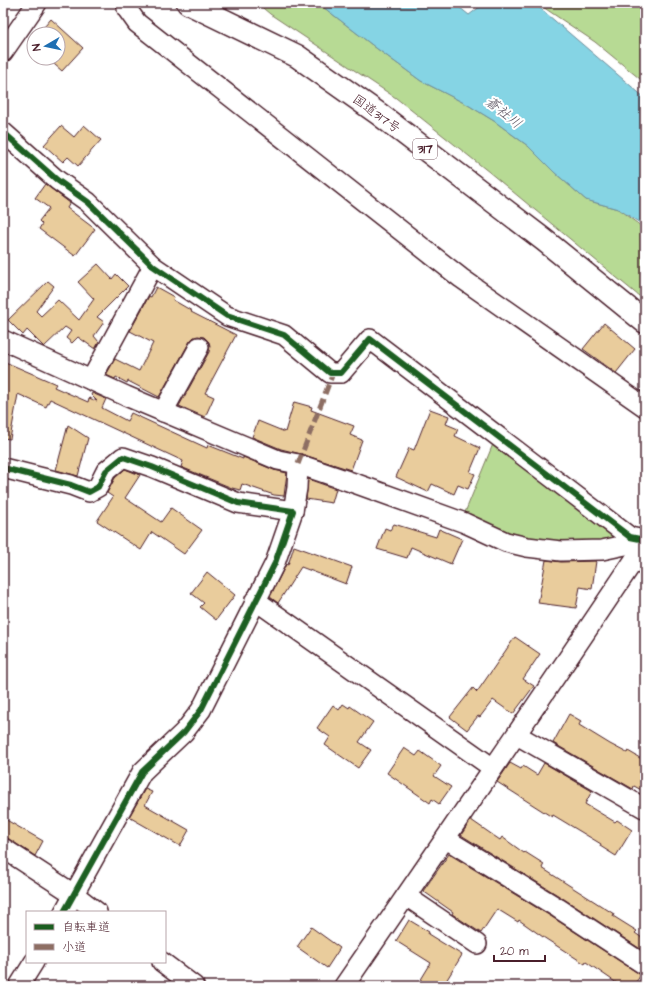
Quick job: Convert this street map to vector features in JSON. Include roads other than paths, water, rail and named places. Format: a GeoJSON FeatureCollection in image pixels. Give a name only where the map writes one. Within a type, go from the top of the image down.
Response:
{"type":"FeatureCollection","features":[{"type":"Feature","properties":{"kind":"highway","name":"国道317号"},"geometry":{"type":"LineString","coordinates":[[188,3],[297,56],[379,114],[544,240],[645,322]]}},
{"type":"Feature","properties":{"kind":"street"},"geometry":{"type":"LineString","coordinates":[[3,52],[37,3]]}},
{"type":"Feature","properties":{"kind":"street"},"geometry":{"type":"LineString","coordinates":[[127,3],[127,9],[136,23],[442,263],[645,407]]}},
{"type":"Feature","properties":{"kind":"street"},"geometry":{"type":"LineString","coordinates":[[3,132],[57,180],[88,202],[153,266],[227,316],[284,335],[330,373],[341,373],[370,339],[630,537],[645,540]]}},
{"type":"Feature","properties":{"kind":"street"},"geometry":{"type":"LineString","coordinates":[[92,380],[153,266]]}},
{"type":"Feature","properties":{"kind":"street"},"geometry":{"type":"LineString","coordinates":[[3,340],[162,412],[278,460],[298,464],[465,523],[506,542],[527,547],[561,551],[602,550],[645,540]]}},
{"type":"Feature","properties":{"kind":"street"},"geometry":{"type":"LineString","coordinates":[[162,412],[199,347]]}},
{"type":"Feature","properties":{"kind":"street"},"geometry":{"type":"LineString","coordinates":[[3,468],[71,485],[89,492],[98,487],[106,471],[123,457],[152,467],[238,503],[293,511]]}},
{"type":"Feature","properties":{"kind":"street"},"geometry":{"type":"LineString","coordinates":[[65,911],[75,895],[142,772],[184,732],[202,710],[255,600],[275,563],[293,511],[297,488],[298,464]]}},
{"type":"Feature","properties":{"kind":"street"},"geometry":{"type":"LineString","coordinates":[[344,986],[517,735],[645,544]]}},
{"type":"Feature","properties":{"kind":"street"},"geometry":{"type":"LineString","coordinates":[[255,600],[493,768]]}},
{"type":"Feature","properties":{"kind":"street"},"geometry":{"type":"LineString","coordinates":[[517,735],[644,808]]}},
{"type":"Feature","properties":{"kind":"street"},"geometry":{"type":"LineString","coordinates":[[446,839],[558,908],[645,965]]}},
{"type":"Feature","properties":{"kind":"street"},"geometry":{"type":"LineString","coordinates":[[3,848],[75,895],[96,911]]}},
{"type":"Feature","properties":{"kind":"street"},"geometry":{"type":"LineString","coordinates":[[406,896],[477,944]]}},
{"type":"Feature","properties":{"kind":"street"},"geometry":{"type":"LineString","coordinates":[[19,986],[33,963]]}},
{"type":"Feature","properties":{"kind":"street"},"geometry":{"type":"LineString","coordinates":[[163,963],[194,986]]}},
{"type":"Feature","properties":{"kind":"water","name":"蒼社川"},"geometry":{"type":"Polygon","coordinates":[[[318,3],[454,3],[469,15],[485,3],[534,3],[645,98],[645,226],[618,209],[586,200],[554,172],[528,146],[494,121],[468,105],[421,81],[318,3]]]}}]}
